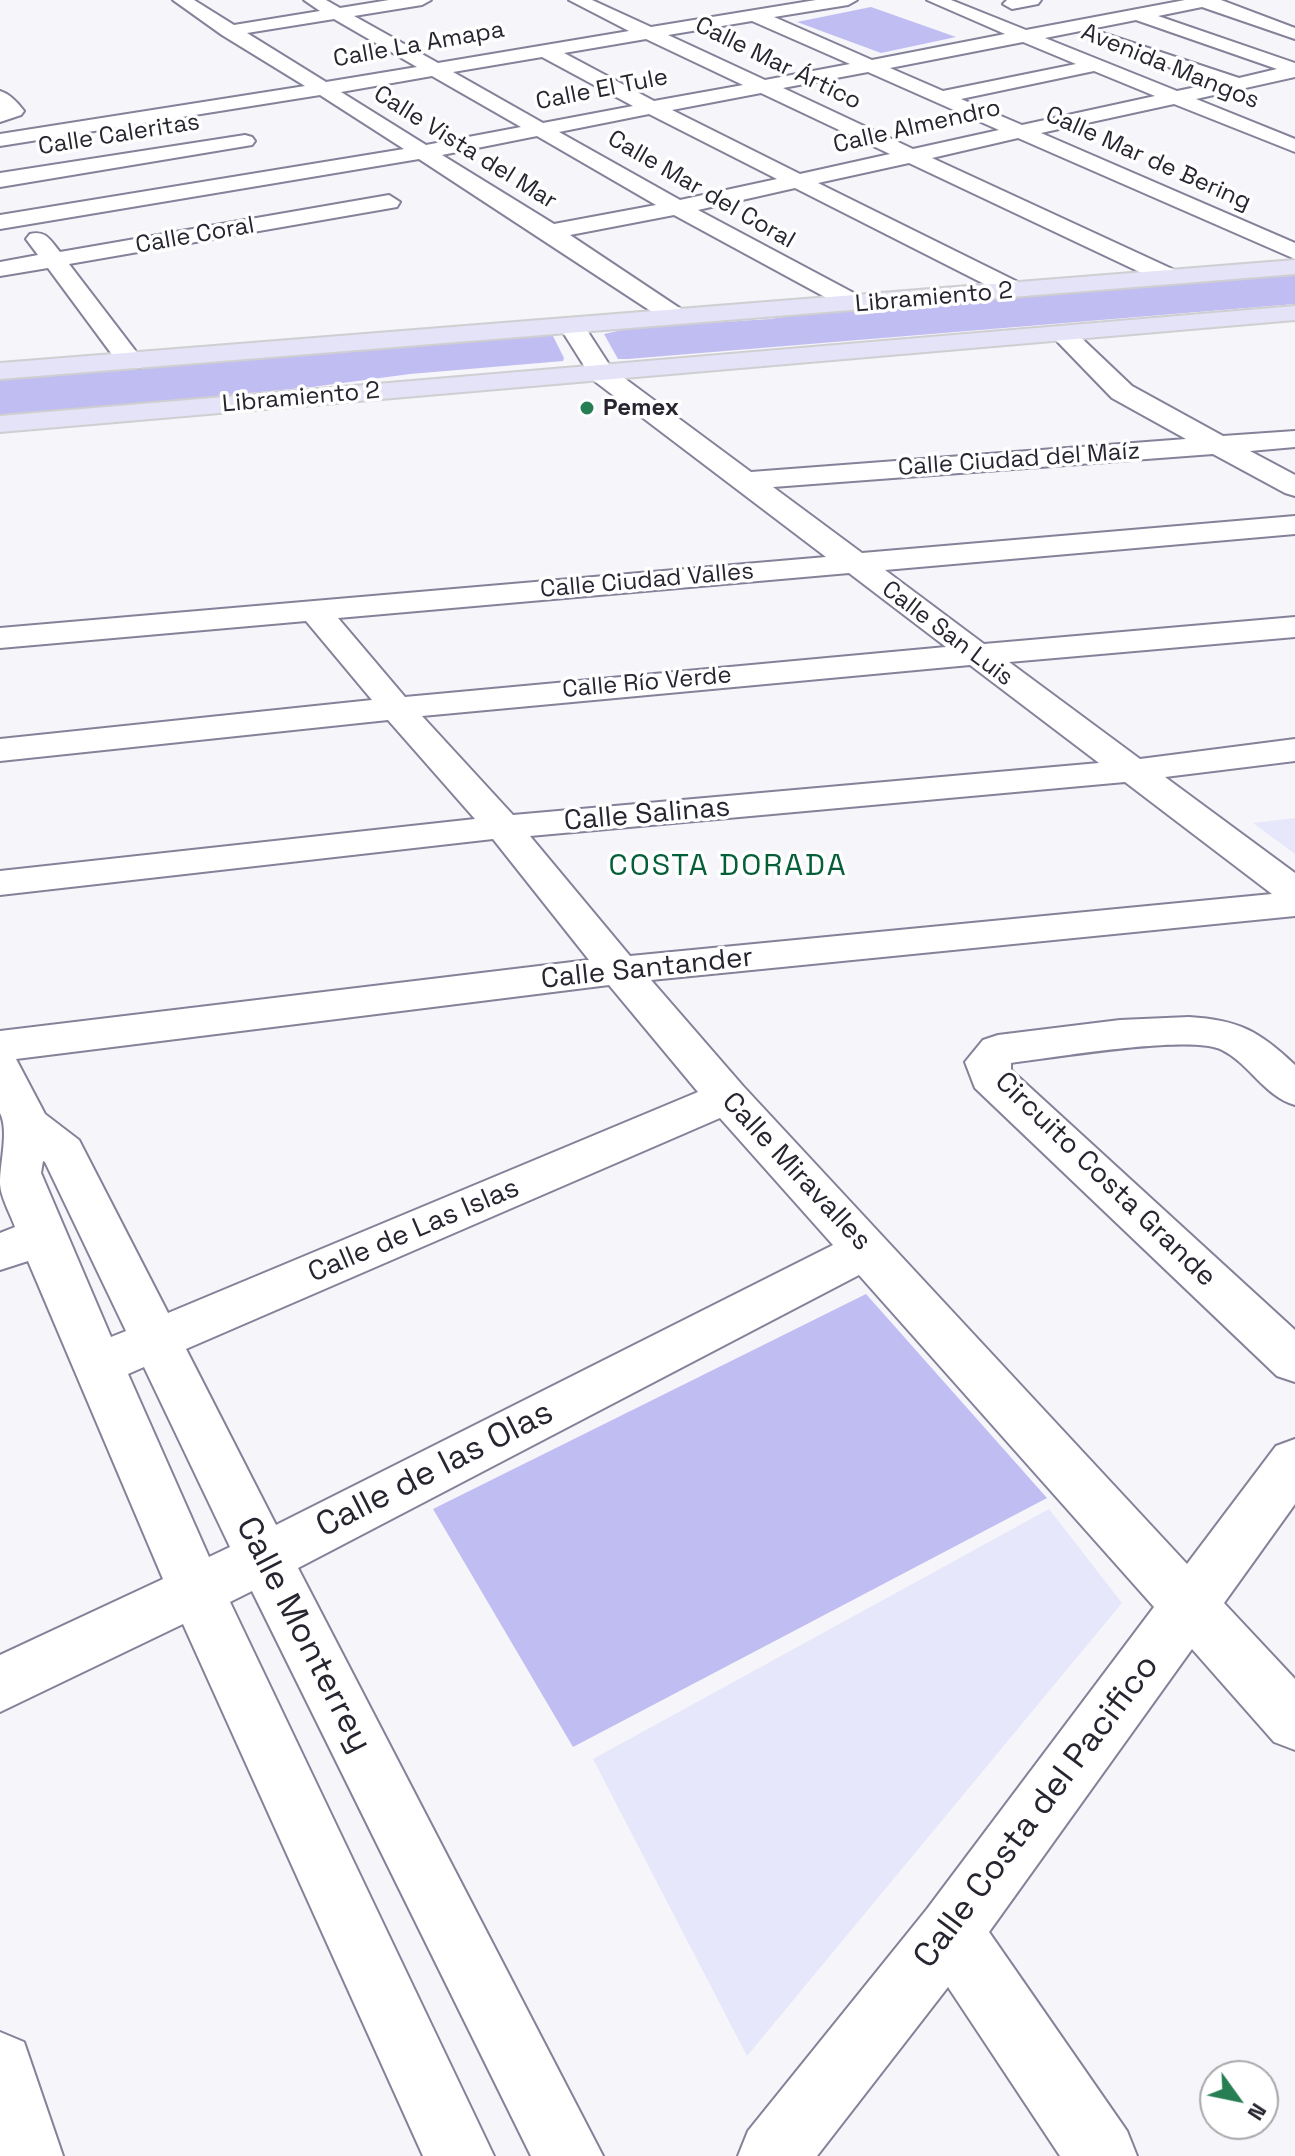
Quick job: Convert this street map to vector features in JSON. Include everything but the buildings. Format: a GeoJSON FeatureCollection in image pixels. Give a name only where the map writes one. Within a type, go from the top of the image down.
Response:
{"type":"FeatureCollection","features":[{"type":"Feature","properties":{"kind":"main road","name":"Libramiento 2"},"geometry":{"type":"LineString","coordinates":[[0,371],[1295,267]]}},
{"type":"Feature","properties":{"kind":"main road","name":"Libramiento 2"},"geometry":{"type":"LineString","coordinates":[[0,424],[1295,313]]}},
{"type":"Feature","properties":{"kind":"street","name":"Calle Vista del Mar"},"geometry":{"type":"LineString","coordinates":[[182,0],[550,232],[678,318]]}},
{"type":"Feature","properties":{"kind":"street","name":"Calle Mar del Coral"},"geometry":{"type":"LineString","coordinates":[[313,0],[757,253],[856,304]]}},
{"type":"Feature","properties":{"kind":"street"},"geometry":{"type":"LineString","coordinates":[[228,31],[422,0]]}},
{"type":"Feature","properties":{"kind":"street","name":"Calle Mar Ártico"},"geometry":{"type":"LineString","coordinates":[[578,0],[650,31],[1172,278]]}},
{"type":"Feature","properties":{"kind":"street","name":"Calle Mar de Bering"},"geometry":{"type":"LineString","coordinates":[[715,0],[1295,252]]}},
{"type":"Feature","properties":{"kind":"street","name":"Calle La Amapa"},"geometry":{"type":"LineString","coordinates":[[0,140],[207,109],[542,49],[848,0]]}},
{"type":"Feature","properties":{"kind":"street","name":"Avenida Mangos"},"geometry":{"type":"LineString","coordinates":[[936,0],[1295,146]]}},
{"type":"Feature","properties":{"kind":"street"},"geometry":{"type":"LineString","coordinates":[[1007,2],[1032,0]]}},
{"type":"Feature","properties":{"kind":"street"},"geometry":{"type":"LineString","coordinates":[[1204,1],[1295,34]]}},
{"type":"Feature","properties":{"kind":"street","name":"Calle El Tule"},"geometry":{"type":"LineString","coordinates":[[0,222],[423,152],[1204,1]]}},
{"type":"Feature","properties":{"kind":"street"},"geometry":{"type":"LineString","coordinates":[[1007,2],[1069,27],[1236,82]]}},
{"type":"Feature","properties":{"kind":"street"},"geometry":{"type":"LineString","coordinates":[[1136,14],[1295,70]]}},
{"type":"Feature","properties":{"kind":"street"},"geometry":{"type":"LineString","coordinates":[[542,49],[650,107],[1017,291]]}},
{"type":"Feature","properties":{"kind":"street"},"geometry":{"type":"LineString","coordinates":[[941,97],[1097,65]]}},
{"type":"Feature","properties":{"kind":"street","name":"Calle Almendro"},"geometry":{"type":"LineString","coordinates":[[550,232],[680,207],[1295,70]]}},
{"type":"Feature","properties":{"kind":"street"},"geometry":{"type":"LineString","coordinates":[[0,97],[14,111],[0,116]]}},
{"type":"Feature","properties":{"kind":"street"},"geometry":{"type":"LineString","coordinates":[[207,109],[288,175]]}},
{"type":"Feature","properties":{"kind":"street"},"geometry":{"type":"LineString","coordinates":[[1253,128],[1295,126]]}},
{"type":"Feature","properties":{"kind":"street","name":"Calle Caleritas"},"geometry":{"type":"LineString","coordinates":[[0,180],[256,150]]}},
{"type":"Feature","properties":{"kind":"street"},"geometry":{"type":"LineString","coordinates":[[0,190],[131,362]]}},
{"type":"Feature","properties":{"kind":"street","name":"Calle Coral"},"geometry":{"type":"LineString","coordinates":[[0,269],[389,202]]}},
{"type":"Feature","properties":{"kind":"street"},"geometry":{"type":"LineString","coordinates":[[572,326],[602,374]]}},
{"type":"Feature","properties":{"kind":"street"},"geometry":{"type":"LineString","coordinates":[[1064,335],[1122,392],[1295,487]]}},
{"type":"Feature","properties":{"kind":"street","name":"Calle San Luis"},"geometry":{"type":"LineString","coordinates":[[602,374],[1295,892]]}},
{"type":"Feature","properties":{"kind":"street","name":"Calle Ciudad del Maíz"},"geometry":{"type":"LineString","coordinates":[[742,481],[1295,439]]}},
{"type":"Feature","properties":{"kind":"street","name":"Calle Ciudad Valles"},"geometry":{"type":"LineString","coordinates":[[0,638],[1295,525]]}},
{"type":"Feature","properties":{"kind":"street","name":"Calle Miravalles"},"geometry":{"type":"LineString","coordinates":[[313,609],[503,827],[727,1097],[1295,1722]]}},
{"type":"Feature","properties":{"kind":"street","name":"Calle Río Verde"},"geometry":{"type":"LineString","coordinates":[[0,750],[609,686],[1295,627]]}},
{"type":"Feature","properties":{"kind":"street","name":"Calle Salinas"},"geometry":{"type":"LineString","coordinates":[[0,883],[503,827],[1131,771],[1295,750]]}},
{"type":"Feature","properties":{"kind":"street","name":"Calle Santander"},"geometry":{"type":"LineString","coordinates":[[0,1046],[619,970],[1295,904]]}},
{"type":"Feature","properties":{"kind":"street","name":"Circuito Costa Grande"},"geometry":{"type":"LineString","coordinates":[[1295,1090],[1237,1039],[1219,1032],[1200,1030],[998,1050],[987,1062],[991,1077],[1295,1361]]}},
{"type":"Feature","properties":{"kind":"street","name":"Calle Monterrey"},"geometry":{"type":"LineString","coordinates":[[0,1068],[28,1124],[63,1152],[264,1558],[568,2156]]}},
{"type":"Feature","properties":{"kind":"street","name":"Calle de Las Islas"},"geometry":{"type":"LineString","coordinates":[[100,1364],[727,1097]]}},
{"type":"Feature","properties":{"kind":"street"},"geometry":{"type":"LineString","coordinates":[[28,1124],[18,1173],[21,1244],[100,1364],[196,1590],[459,2156]]}},
{"type":"Feature","properties":{"kind":"street","name":"Calle de las Olas"},"geometry":{"type":"LineString","coordinates":[[0,1684],[264,1558],[867,1249]]}},
{"type":"Feature","properties":{"kind":"street","name":"Calle Costa del Pacifico"},"geometry":{"type":"LineString","coordinates":[[773,2156],[950,1932],[1295,1462]]}},
{"type":"Feature","properties":{"kind":"street"},"geometry":{"type":"LineString","coordinates":[[950,1932],[1102,2156]]}},
{"type":"Feature","properties":{"kind":"street"},"geometry":{"type":"LineString","coordinates":[[0,2066],[28,2156]]}},
{"type":"Feature","properties":{"kind":"shaded area"},"geometry":{"type":"Polygon","coordinates":[[[871,7],[956,37],[881,53],[797,22],[871,7]]]}},
{"type":"Feature","properties":{"kind":"shaded area"},"geometry":{"type":"Polygon","coordinates":[[[1295,272],[1295,304],[628,359],[618,359],[604,334],[631,328],[770,319],[836,309],[1295,272]]]}},
{"type":"Feature","properties":{"kind":"shaded area"},"geometry":{"type":"Polygon","coordinates":[[[552,334],[563,361],[0,417],[0,380],[552,334]]]}},
{"type":"Feature","properties":{"kind":"shaded area"},"geometry":{"type":"Polygon","coordinates":[[[1295,818],[1295,854],[1253,823],[1295,818]]]}},
{"type":"Feature","properties":{"kind":"shaded area"},"geometry":{"type":"Polygon","coordinates":[[[866,1294],[1047,1498],[573,1747],[433,1509],[866,1294]]]}},
{"type":"Feature","properties":{"kind":"shaded area"},"geometry":{"type":"Polygon","coordinates":[[[1049,1509],[1122,1603],[747,2056],[593,1759],[1049,1509]]]}},
{"type":"Feature","properties":{"kind":"place","name":"Pemex"},"geometry":{"type":"Point","coordinates":[587,408]}},
{"type":"Feature","properties":{"kind":"district","name":"COSTA DORADA"},"geometry":{"type":"Point","coordinates":[728,867]}}]}
